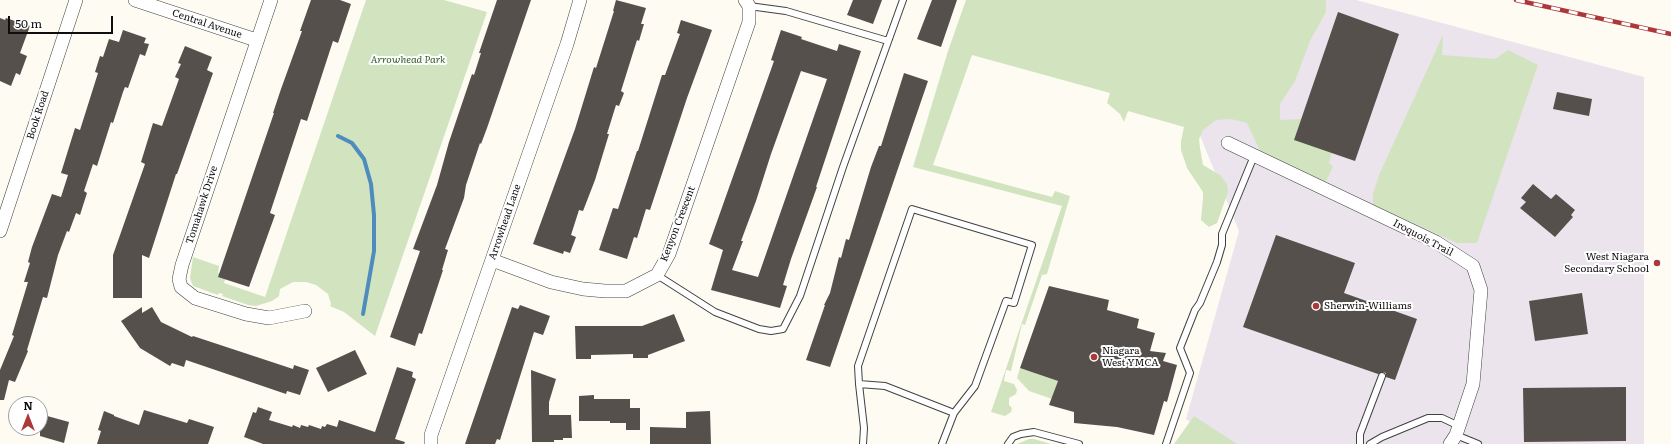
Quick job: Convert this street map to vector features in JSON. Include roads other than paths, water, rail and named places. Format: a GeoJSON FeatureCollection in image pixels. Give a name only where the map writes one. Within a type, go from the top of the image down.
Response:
{"type":"FeatureCollection","features":[{"type":"Feature","properties":{"kind":"street","name":"Book Road"},"geometry":{"type":"LineString","coordinates":[[0,230],[76,0]]}},
{"type":"Feature","properties":{"kind":"street","name":"Central Avenue"},"geometry":{"type":"LineString","coordinates":[[135,0],[256,40]]}},
{"type":"Feature","properties":{"kind":"street","name":"Tomahawk Drive"},"geometry":{"type":"LineString","coordinates":[[271,0],[256,40],[179,279],[181,287],[195,298],[246,314],[269,318],[305,310]]}},
{"type":"Feature","properties":{"kind":"street","name":"Arrowhead Lane"},"geometry":{"type":"LineString","coordinates":[[431,444],[431,435],[567,44],[580,0]]}},
{"type":"Feature","properties":{"kind":"street","name":"Kenyon Crescent"},"geometry":{"type":"LineString","coordinates":[[657,275],[669,254],[749,22],[747,3]]}},
{"type":"Feature","properties":{"kind":"street","name":"Iroquois Trail"},"geometry":{"type":"LineString","coordinates":[[1228,143],[1436,242],[1473,266],[1481,290],[1473,384],[1455,435]]}},
{"type":"Feature","properties":{"kind":"street"},"geometry":{"type":"LineString","coordinates":[[492,260],[550,282],[583,289],[605,291],[626,291],[657,275]]}},
{"type":"Feature","properties":{"kind":"lane"},"geometry":{"type":"LineString","coordinates":[[657,275],[715,312],[759,329],[771,331],[783,329],[800,296],[843,167],[903,0]]}},
{"type":"Feature","properties":{"kind":"lane"},"geometry":{"type":"LineString","coordinates":[[747,3],[786,11],[888,41]]}},
{"type":"Feature","properties":{"kind":"lane"},"geometry":{"type":"LineString","coordinates":[[1166,444],[1190,373],[1180,348],[1195,310],[1200,303],[1217,262],[1222,245],[1222,234],[1254,156]]}},
{"type":"Feature","properties":{"kind":"lane"},"geometry":{"type":"LineString","coordinates":[[863,444],[864,428],[858,366],[912,209],[1032,245],[1014,303],[1006,301],[975,386],[954,413],[942,444]]}},
{"type":"Feature","properties":{"kind":"lane"},"geometry":{"type":"LineString","coordinates":[[1360,444],[1360,434],[1382,376]]}},
{"type":"Feature","properties":{"kind":"lane"},"geometry":{"type":"LineString","coordinates":[[859,384],[885,386],[954,413]]}},
{"type":"Feature","properties":{"kind":"lane"},"geometry":{"type":"LineString","coordinates":[[1370,444],[1382,437],[1428,418],[1442,418],[1455,435],[1478,444]]}},
{"type":"Feature","properties":{"kind":"lane"},"geometry":{"type":"LineString","coordinates":[[1008,444],[1013,437],[1034,432],[1079,444]]}},
{"type":"Feature","properties":{"kind":"waterway"},"geometry":{"type":"LineString","coordinates":[[338,136],[352,143],[364,159],[371,184],[374,215],[374,251],[363,314]]}},
{"type":"Feature","properties":{"kind":"railway"},"geometry":{"type":"LineString","coordinates":[[1516,0],[1671,34]]}},
{"type":"Feature","properties":{"kind":"place","name":"West Niagara Secondary School"},"geometry":{"type":"Point","coordinates":[1657,263]}},
{"type":"Feature","properties":{"kind":"place","name":"Sherwin-Williams"},"geometry":{"type":"Point","coordinates":[1316,306]}},
{"type":"Feature","properties":{"kind":"place","name":"Niagara West YMCA"},"geometry":{"type":"Point","coordinates":[1094,357]}},
{"type":"Feature","properties":{"kind":"park label","name":"Arrowhead Park"},"geometry":{"type":"Point","coordinates":[408,60]}}]}
